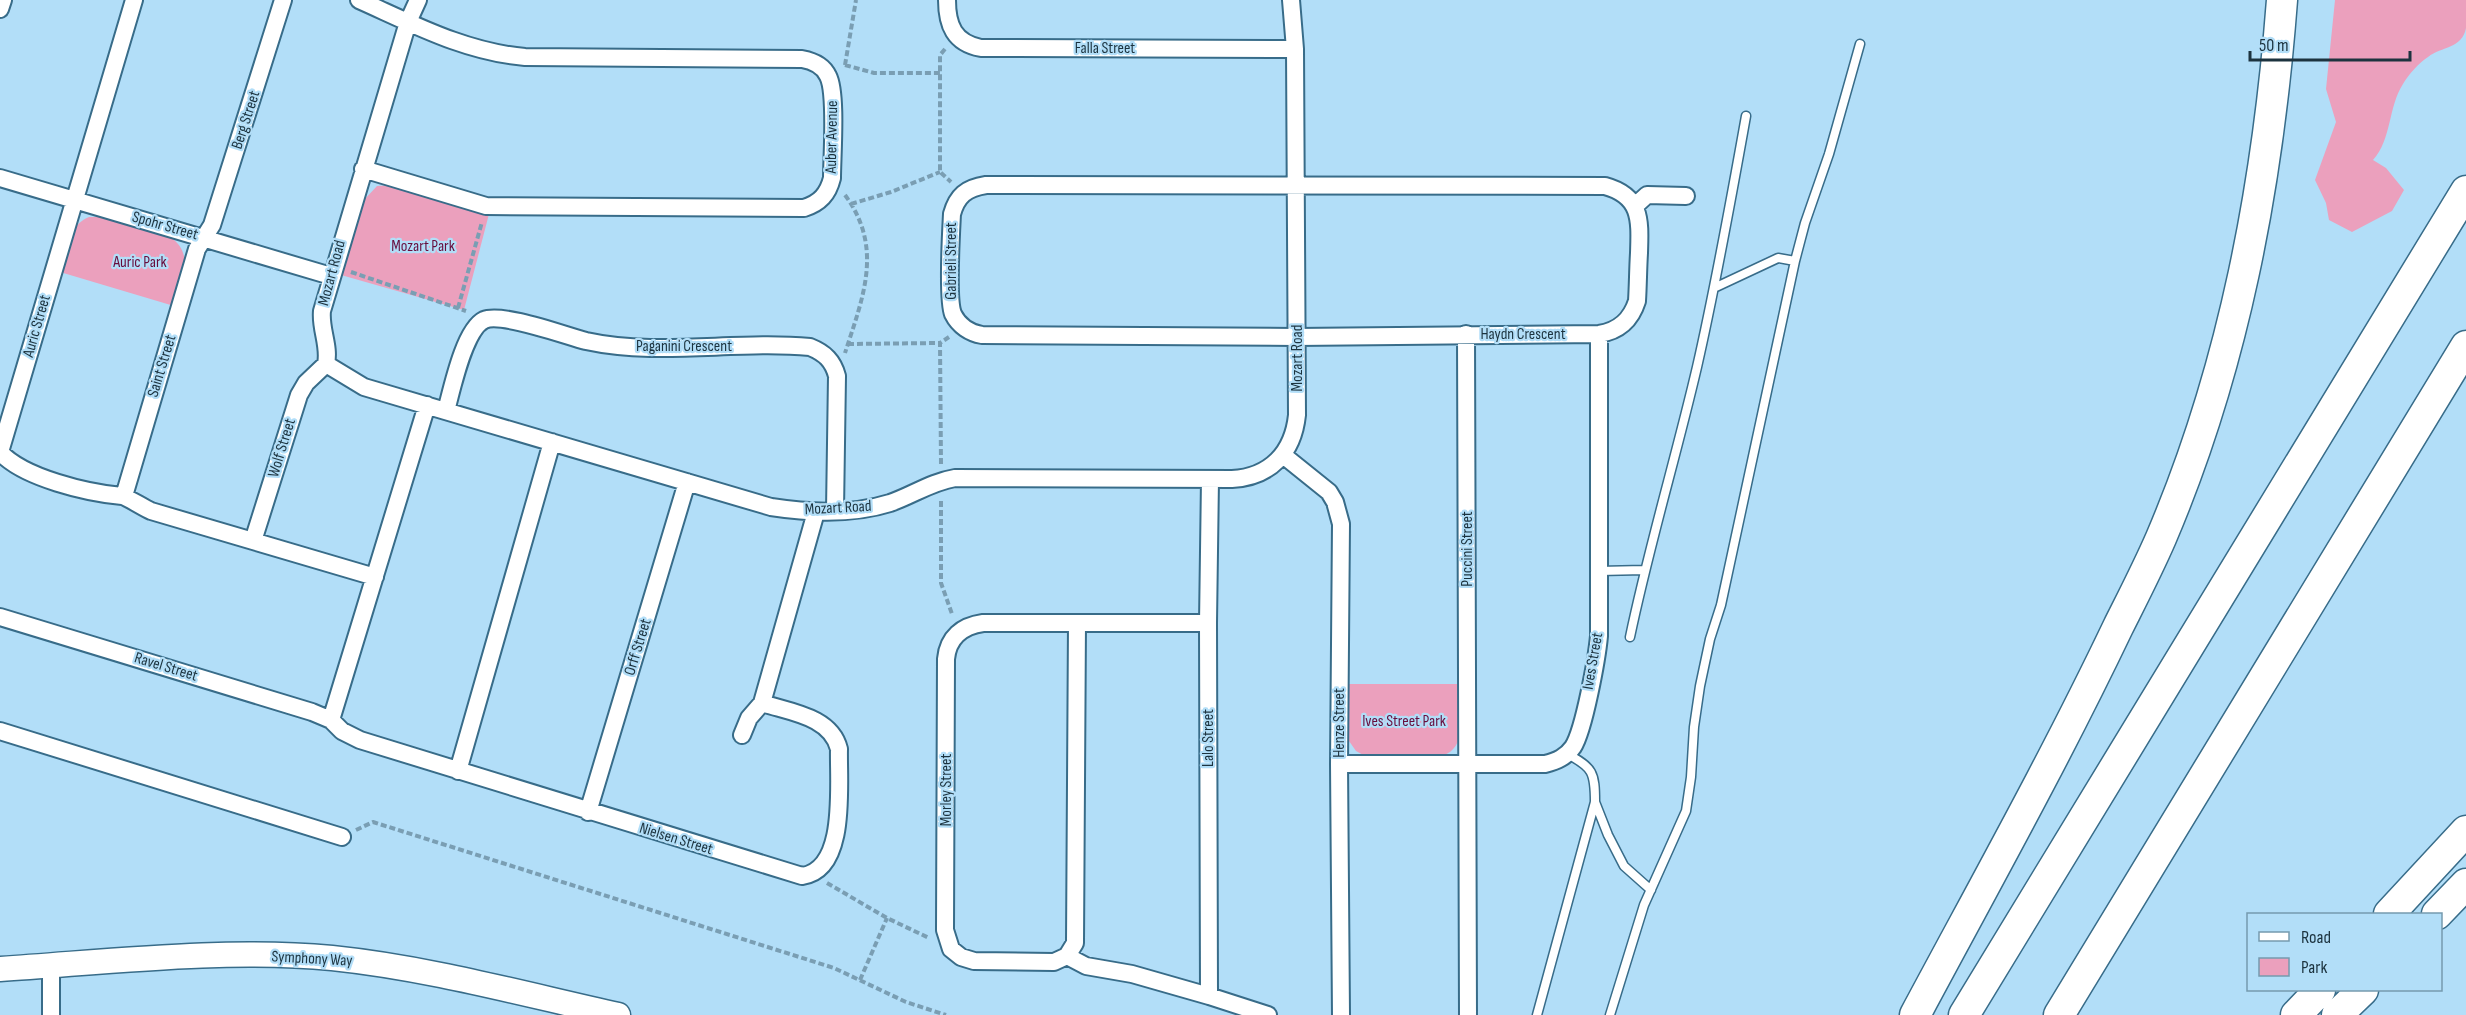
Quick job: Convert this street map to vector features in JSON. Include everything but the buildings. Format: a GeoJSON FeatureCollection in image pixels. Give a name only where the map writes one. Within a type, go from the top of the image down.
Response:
{"type":"FeatureCollection","features":[{"type":"Feature","properties":{"kind":"highway"},"geometry":{"type":"LineString","coordinates":[[1915,1015],[2080,707],[2161,537],[2193,452],[2222,363],[2247,264],[2266,159],[2282,0]]}},
{"type":"Feature","properties":{"kind":"highway"},"geometry":{"type":"LineString","coordinates":[[1964,1015],[2466,191]]}},
{"type":"Feature","properties":{"kind":"highway"},"geometry":{"type":"LineString","coordinates":[[2059,1015],[2466,346]]}},
{"type":"Feature","properties":{"kind":"highway"},"geometry":{"type":"LineString","coordinates":[[2391,913],[2466,831]]}},
{"type":"Feature","properties":{"kind":"highway"},"geometry":{"type":"LineString","coordinates":[[2439,913],[2466,884]]}},
{"type":"Feature","properties":{"kind":"highway"},"geometry":{"type":"LineString","coordinates":[[2296,1015],[2319,991]]}},
{"type":"Feature","properties":{"kind":"highway"},"geometry":{"type":"LineString","coordinates":[[2337,1015],[2362,991]]}},
{"type":"Feature","properties":{"kind":"main road","name":"Symphony Way"},"geometry":{"type":"LineString","coordinates":[[0,969],[204,956],[330,958],[391,965],[618,1015]]}},
{"type":"Feature","properties":{"kind":"street"},"geometry":{"type":"LineString","coordinates":[[0,9],[3,0]]}},
{"type":"Feature","properties":{"kind":"street"},"geometry":{"type":"LineString","coordinates":[[74,200],[134,0]]}},
{"type":"Feature","properties":{"kind":"street","name":"Berg Street"},"geometry":{"type":"LineString","coordinates":[[204,238],[212,225],[283,0]]}},
{"type":"Feature","properties":{"kind":"street"},"geometry":{"type":"LineString","coordinates":[[359,0],[408,22]]}},
{"type":"Feature","properties":{"kind":"street","name":"Mozart Road"},"geometry":{"type":"LineString","coordinates":[[418,0],[408,22],[332,271],[321,318],[326,346],[326,364],[364,387],[771,507],[816,512],[877,507],[904,498],[931,484],[955,478],[1210,480],[1244,478],[1255,476],[1266,470],[1283,455],[1296,426],[1295,49],[1291,0]]}},
{"type":"Feature","properties":{"kind":"street"},"geometry":{"type":"LineString","coordinates":[[947,0],[948,20],[956,36]]}},
{"type":"Feature","properties":{"kind":"street","name":"Auber Avenue"},"geometry":{"type":"LineString","coordinates":[[363,170],[486,206],[804,208],[820,201],[830,187],[832,178],[832,86],[824,69],[817,64],[802,59],[517,57],[481,50],[435,35],[408,22]]}},
{"type":"Feature","properties":{"kind":"street","name":"Falla Street"},"geometry":{"type":"LineString","coordinates":[[956,36],[963,42],[981,48],[1295,49]]}},
{"type":"Feature","properties":{"kind":"street","name":"Spohr Street"},"geometry":{"type":"LineString","coordinates":[[0,178],[204,238],[332,271]]}},
{"type":"Feature","properties":{"kind":"street"},"geometry":{"type":"LineString","coordinates":[[963,192],[986,185],[1605,186],[1623,193],[1635,207],[1647,195],[1686,196]]}},
{"type":"Feature","properties":{"kind":"street","name":"Gabrieli Street"},"geometry":{"type":"LineString","coordinates":[[963,192],[951,214],[951,307],[957,321],[975,334],[1296,337]]}},
{"type":"Feature","properties":{"kind":"street","name":"Auric Street"},"geometry":{"type":"LineString","coordinates":[[0,452],[74,200]]}},
{"type":"Feature","properties":{"kind":"street","name":"Haydn Crescent"},"geometry":{"type":"LineString","coordinates":[[1296,337],[1599,334],[1617,329],[1624,324],[1635,309],[1637,301],[1640,223],[1635,207]]}},
{"type":"Feature","properties":{"kind":"street","name":"Saint Street"},"geometry":{"type":"LineString","coordinates":[[124,496],[197,249],[204,238]]}},
{"type":"Feature","properties":{"kind":"street"},"geometry":{"type":"LineString","coordinates":[[446,411],[468,342],[479,324],[486,319]]}},
{"type":"Feature","properties":{"kind":"street","name":"Paganini Crescent"},"geometry":{"type":"LineString","coordinates":[[486,319],[517,322],[586,340],[624,346],[810,347],[826,356],[837,376]]}},
{"type":"Feature","properties":{"kind":"street","name":"Puccini Street"},"geometry":{"type":"LineString","coordinates":[[1466,334],[1467,764]]}},
{"type":"Feature","properties":{"kind":"street","name":"Ives Street"},"geometry":{"type":"LineString","coordinates":[[1567,754],[1578,736],[1598,648],[1599,334]]}},
{"type":"Feature","properties":{"kind":"street","name":"Wolf Street"},"geometry":{"type":"LineString","coordinates":[[253,541],[299,395],[306,383],[326,364]]}},
{"type":"Feature","properties":{"kind":"street"},"geometry":{"type":"LineString","coordinates":[[835,511],[837,376]]}},
{"type":"Feature","properties":{"kind":"street"},"geometry":{"type":"LineString","coordinates":[[331,720],[427,405]]}},
{"type":"Feature","properties":{"kind":"street"},"geometry":{"type":"LineString","coordinates":[[458,771],[552,442]]}},
{"type":"Feature","properties":{"kind":"street"},"geometry":{"type":"LineString","coordinates":[[0,452],[12,464],[26,472],[105,496],[124,496],[151,511],[375,577]]}},
{"type":"Feature","properties":{"kind":"street","name":"Henze Street"},"geometry":{"type":"LineString","coordinates":[[1283,455],[1329,492],[1335,502],[1341,524],[1339,764],[1341,1015]]}},
{"type":"Feature","properties":{"kind":"street","name":"Lalo Street"},"geometry":{"type":"LineString","coordinates":[[1209,996],[1210,480]]}},
{"type":"Feature","properties":{"kind":"street","name":"Orff Street"},"geometry":{"type":"LineString","coordinates":[[588,812],[687,482]]}},
{"type":"Feature","properties":{"kind":"street"},"geometry":{"type":"LineString","coordinates":[[742,735],[749,718],[762,703],[816,512]]}},
{"type":"Feature","properties":{"kind":"street","name":"Ravel Street"},"geometry":{"type":"LineString","coordinates":[[0,617],[331,720],[342,730],[360,740],[458,771]]}},
{"type":"Feature","properties":{"kind":"street"},"geometry":{"type":"LineString","coordinates":[[951,949],[961,957],[974,960],[1047,963],[1061,960],[1072,950],[1076,936],[1077,623]]}},
{"type":"Feature","properties":{"kind":"street","name":"Morley Street"},"geometry":{"type":"LineString","coordinates":[[951,949],[945,930],[947,650],[959,632],[977,624],[1208,623]]}},
{"type":"Feature","properties":{"kind":"street"},"geometry":{"type":"LineString","coordinates":[[762,703],[819,722],[831,731],[836,740],[838,749],[837,826],[831,854],[812,874]]}},
{"type":"Feature","properties":{"kind":"street"},"geometry":{"type":"LineString","coordinates":[[0,731],[342,837]]}},
{"type":"Feature","properties":{"kind":"street"},"geometry":{"type":"LineString","coordinates":[[1339,764],[1545,764],[1567,754]]}},
{"type":"Feature","properties":{"kind":"street"},"geometry":{"type":"LineString","coordinates":[[1467,764],[1468,1015]]}},
{"type":"Feature","properties":{"kind":"street","name":"Nielsen Street"},"geometry":{"type":"LineString","coordinates":[[458,771],[796,876],[812,874]]}},
{"type":"Feature","properties":{"kind":"street"},"geometry":{"type":"LineString","coordinates":[[1067,956],[1086,966],[1132,974],[1268,1015]]}},
{"type":"Feature","properties":{"kind":"street"},"geometry":{"type":"LineString","coordinates":[[51,966],[51,1015]]}},
{"type":"Feature","properties":{"kind":"lane"},"geometry":{"type":"LineString","coordinates":[[1610,1015],[1651,890],[1686,812],[1700,686],[1710,639],[1721,604],[1795,261],[1829,154],[1860,44]]}},
{"type":"Feature","properties":{"kind":"lane"},"geometry":{"type":"LineString","coordinates":[[1630,637],[1644,570],[1697,367],[1746,116]]}},
{"type":"Feature","properties":{"kind":"lane"},"geometry":{"type":"LineString","coordinates":[[1714,288],[1778,258],[1795,261]]}},
{"type":"Feature","properties":{"kind":"lane"},"geometry":{"type":"LineString","coordinates":[[1599,571],[1644,570]]}},
{"type":"Feature","properties":{"kind":"lane"},"geometry":{"type":"LineString","coordinates":[[1537,1015],[1595,802],[1595,777],[1585,763],[1567,754]]}},
{"type":"Feature","properties":{"kind":"lane"},"geometry":{"type":"LineString","coordinates":[[1595,802],[1624,866],[1651,890]]}},
{"type":"Feature","properties":{"kind":"path"},"geometry":{"type":"LineString","coordinates":[[832,86],[845,65],[856,0]]}},
{"type":"Feature","properties":{"kind":"path"},"geometry":{"type":"LineString","coordinates":[[956,36],[940,55],[940,172],[963,192]]}},
{"type":"Feature","properties":{"kind":"path"},"geometry":{"type":"LineString","coordinates":[[845,65],[874,73],[940,74]]}},
{"type":"Feature","properties":{"kind":"path"},"geometry":{"type":"LineString","coordinates":[[851,204],[891,192],[940,172]]}},
{"type":"Feature","properties":{"kind":"path"},"geometry":{"type":"LineString","coordinates":[[832,178],[851,204],[867,242],[865,290],[837,376]]}},
{"type":"Feature","properties":{"kind":"path"},"geometry":{"type":"LineString","coordinates":[[458,308],[486,206]]}},
{"type":"Feature","properties":{"kind":"path"},"geometry":{"type":"LineString","coordinates":[[332,271],[458,308],[486,319]]}},
{"type":"Feature","properties":{"kind":"path"},"geometry":{"type":"LineString","coordinates":[[848,344],[940,344]]}},
{"type":"Feature","properties":{"kind":"path"},"geometry":{"type":"LineString","coordinates":[[342,837],[374,822],[834,968],[906,1002],[946,1015]]}},
{"type":"Feature","properties":{"kind":"path"},"geometry":{"type":"LineString","coordinates":[[812,874],[887,918],[951,949]]}},
{"type":"Feature","properties":{"kind":"path"},"geometry":{"type":"LineString","coordinates":[[860,980],[887,918]]}},
{"type":"Feature","properties":{"kind":"green space"},"geometry":{"type":"Polygon","coordinates":[[[2335,0],[2466,0],[2464,35],[2456,44],[2433,53],[2425,59],[2408,77],[2398,93],[2384,142],[2373,160],[2386,168],[2404,190],[2392,211],[2352,232],[2329,220],[2326,203],[2315,180],[2336,122],[2326,89],[2335,0]]]}},
{"type":"Feature","properties":{"kind":"green space","name":"Mozart Park"},"geometry":{"type":"Polygon","coordinates":[[[392,185],[489,214],[464,310],[341,275],[364,200],[377,186],[392,185]]]}},
{"type":"Feature","properties":{"kind":"green space","name":"Auric Park"},"geometry":{"type":"Polygon","coordinates":[[[89,217],[102,217],[170,237],[178,244],[185,260],[183,278],[174,306],[60,272],[72,233],[76,226],[89,217]]]}},
{"type":"Feature","properties":{"kind":"green space","name":"Ives Street Park"},"geometry":{"type":"Polygon","coordinates":[[[1347,684],[1460,684],[1457,743],[1451,751],[1437,757],[1367,757],[1356,751],[1349,741],[1347,684]]]}}]}
